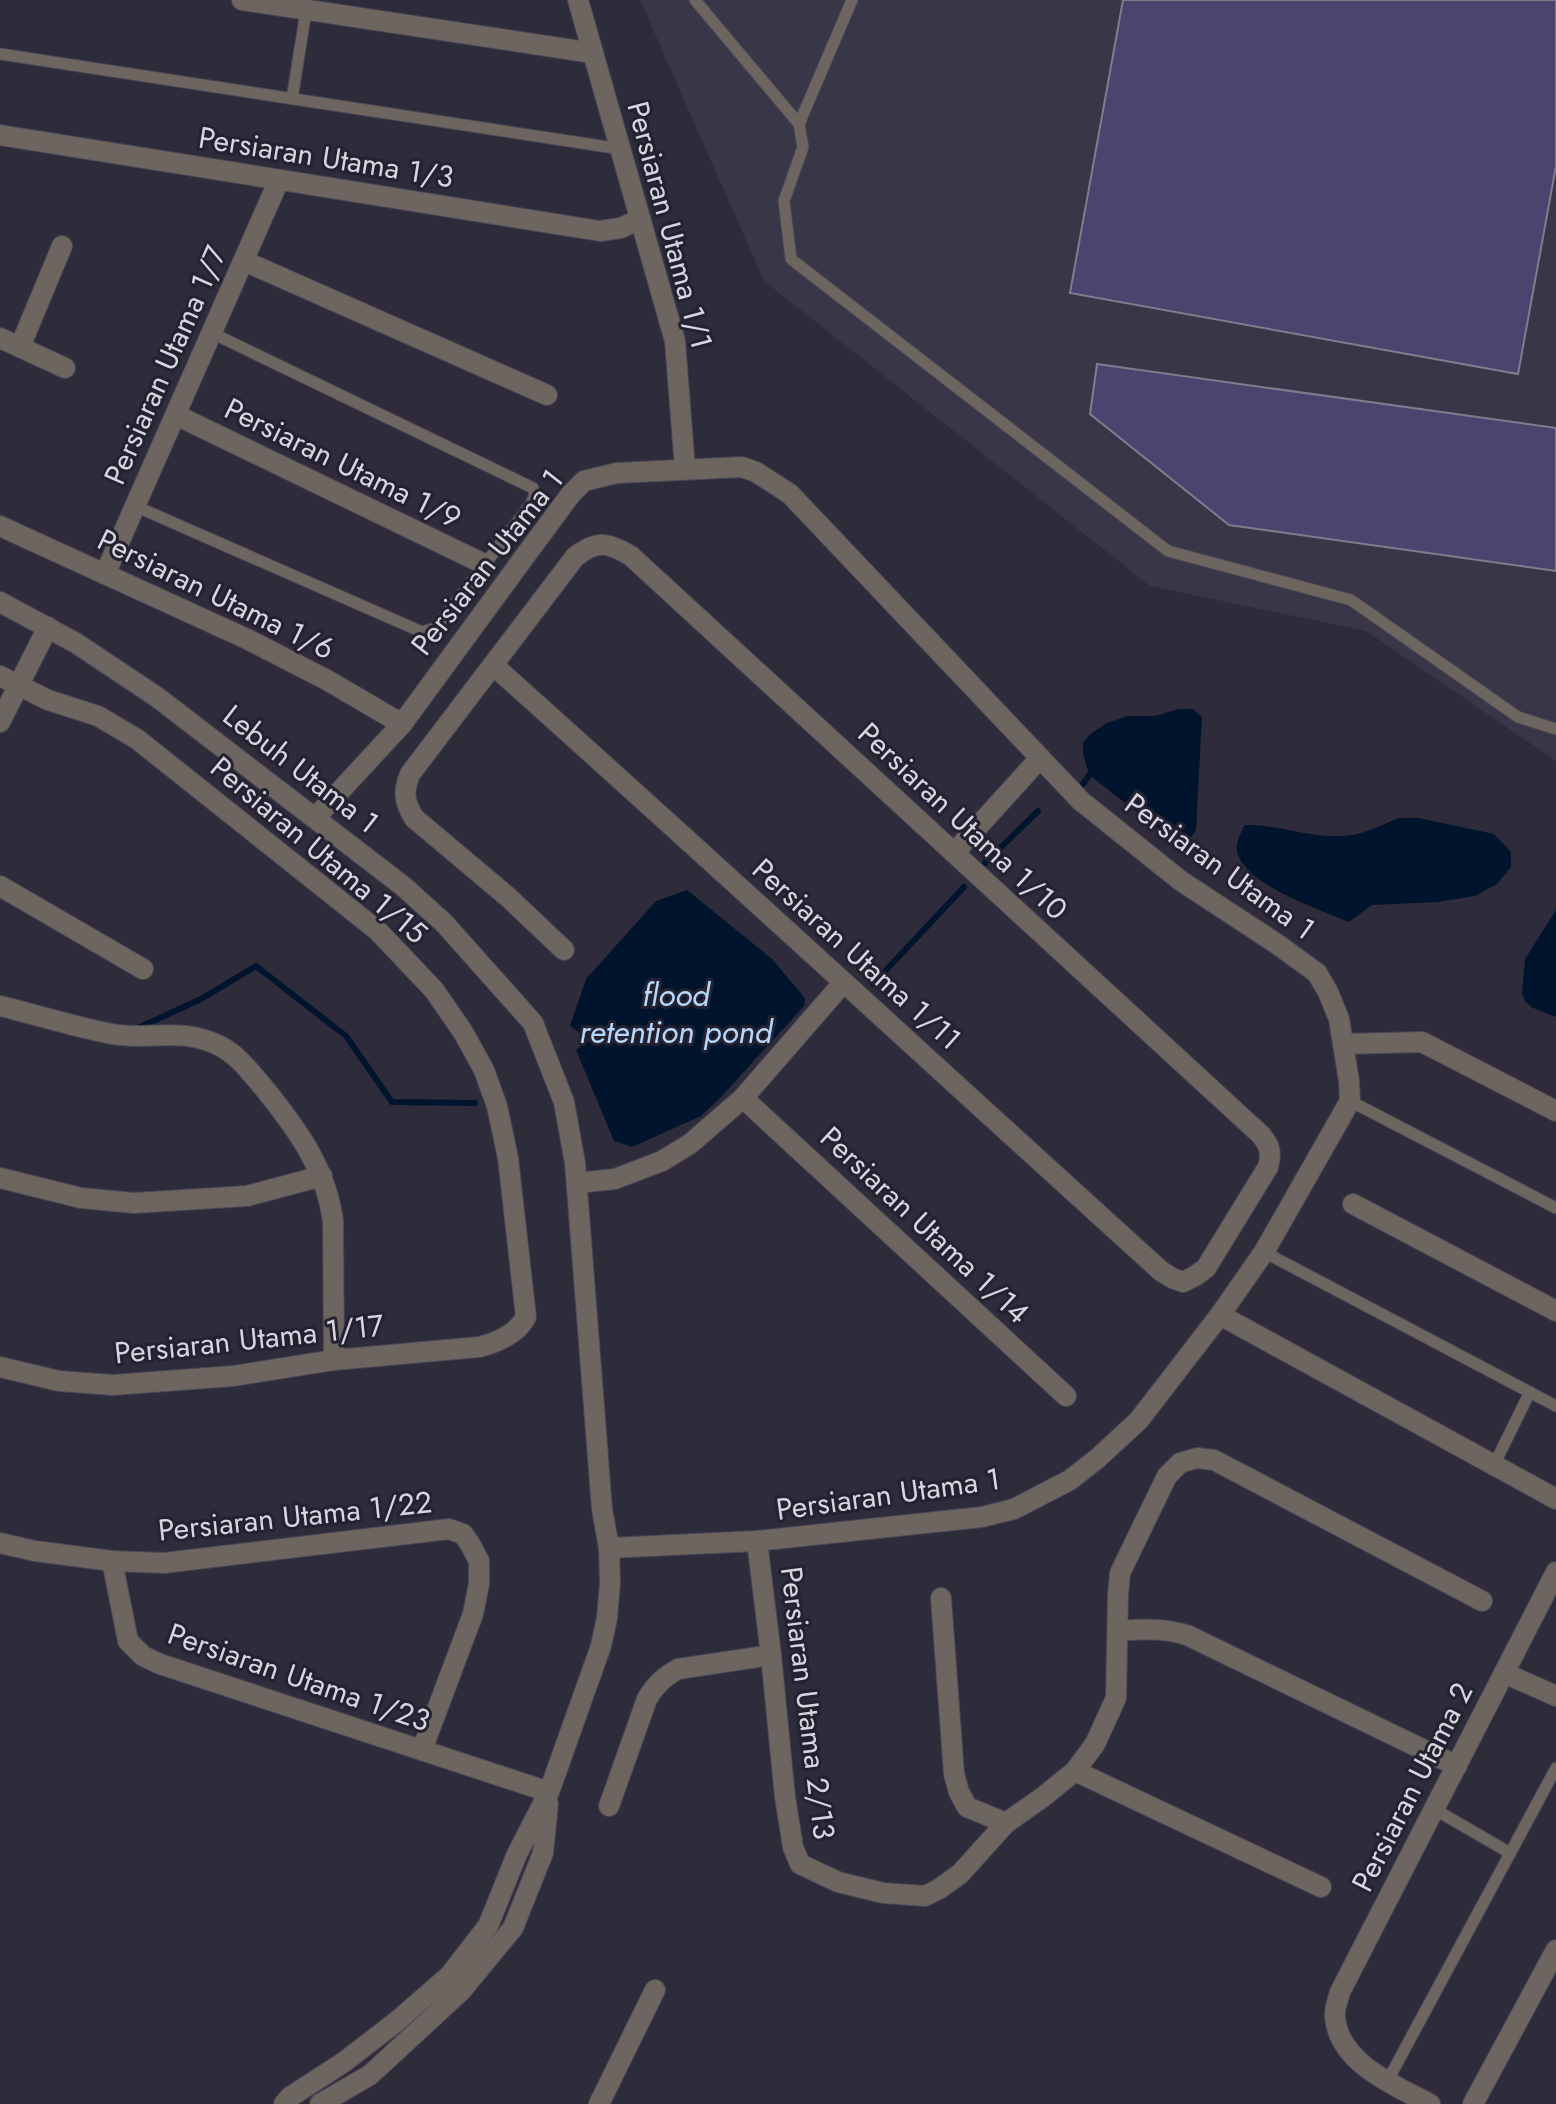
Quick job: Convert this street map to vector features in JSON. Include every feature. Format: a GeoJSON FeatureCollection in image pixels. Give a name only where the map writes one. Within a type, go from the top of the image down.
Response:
{"type":"FeatureCollection","features":[{"type":"Feature","properties":{"kind":"street"},"geometry":{"type":"LineString","coordinates":[[242,0],[307,5],[593,53]]}},
{"type":"Feature","properties":{"kind":"street","name":"Persiaran Utama 1/1"},"geometry":{"type":"LineString","coordinates":[[578,0],[675,341],[685,469]]}},
{"type":"Feature","properties":{"kind":"street","name":"Persiaran Utama 1/3"},"geometry":{"type":"LineString","coordinates":[[0,135],[600,231],[621,228],[640,219]]}},
{"type":"Feature","properties":{"kind":"street","name":"Persiaran Utama 1/7"},"geometry":{"type":"LineString","coordinates":[[105,574],[279,180]]}},
{"type":"Feature","properties":{"kind":"street"},"geometry":{"type":"LineString","coordinates":[[20,347],[62,246]]}},
{"type":"Feature","properties":{"kind":"street"},"geometry":{"type":"LineString","coordinates":[[244,261],[547,395]]}},
{"type":"Feature","properties":{"kind":"street"},"geometry":{"type":"LineString","coordinates":[[0,338],[65,368]]}},
{"type":"Feature","properties":{"kind":"street","name":"Persiaran Utama 1/9"},"geometry":{"type":"LineString","coordinates":[[176,415],[484,564]]}},
{"type":"Feature","properties":{"kind":"street","name":"Persiaran Utama 1"},"geometry":{"type":"LineString","coordinates":[[315,818],[402,724],[571,494],[584,481],[617,473],[742,467],[765,477],[790,494],[1081,801],[1181,881],[1317,973],[1339,1019],[1350,1101],[1264,1252],[1139,1420],[1070,1480],[1014,1509],[982,1517],[757,1541],[609,1548]]}},
{"type":"Feature","properties":{"kind":"street","name":"Persiaran Utama 1/6"},"geometry":{"type":"LineString","coordinates":[[0,526],[247,639],[327,680],[402,724]]}},
{"type":"Feature","properties":{"kind":"street","name":"Persiaran Utama 1/10"},"geometry":{"type":"LineString","coordinates":[[493,665],[575,557],[587,547],[601,544],[614,546],[631,556],[1268,1143],[1271,1156],[1268,1167],[1206,1268],[1183,1282]]}},
{"type":"Feature","properties":{"kind":"street","name":"Lebuh Utama 1"},"geometry":{"type":"LineString","coordinates":[[0,602],[76,643],[157,697],[403,886],[444,923],[533,1023],[564,1102],[577,1183]]}},
{"type":"Feature","properties":{"kind":"street"},"geometry":{"type":"LineString","coordinates":[[0,722],[9,681],[48,627]]}},
{"type":"Feature","properties":{"kind":"street"},"geometry":{"type":"LineString","coordinates":[[493,665],[410,774],[404,790],[408,808],[414,818],[508,897],[564,950]]}},
{"type":"Feature","properties":{"kind":"street","name":"Persiaran Utama 1/11"},"geometry":{"type":"LineString","coordinates":[[493,665],[1161,1271],[1183,1282]]}},
{"type":"Feature","properties":{"kind":"street","name":"Persiaran Utama 1/15"},"geometry":{"type":"LineString","coordinates":[[9,681],[48,700],[98,716],[137,739],[378,931],[434,990],[484,1070],[497,1106],[508,1158],[526,1317],[522,1325],[504,1338]]}},
{"type":"Feature","properties":{"kind":"street"},"geometry":{"type":"LineString","coordinates":[[954,853],[1040,758]]}},
{"type":"Feature","properties":{"kind":"street"},"geometry":{"type":"LineString","coordinates":[[0,886],[143,969]]}},
{"type":"Feature","properties":{"kind":"street"},"geometry":{"type":"LineString","coordinates":[[284,2104],[396,2022],[450,1975],[488,1926],[517,1854],[549,1792],[601,1646],[610,1583],[609,1548],[602,1509],[577,1183],[615,1179],[662,1161],[690,1144],[743,1098],[843,983]]}},
{"type":"Feature","properties":{"kind":"street"},"geometry":{"type":"LineString","coordinates":[[0,1006],[115,1035],[184,1034],[221,1046],[246,1066],[293,1123],[311,1152],[330,1199],[333,1221],[334,1360]]}},
{"type":"Feature","properties":{"kind":"street"},"geometry":{"type":"LineString","coordinates":[[1343,1044],[1422,1042],[1556,1111]]}},
{"type":"Feature","properties":{"kind":"street","name":"Persiaran Utama 1/14"},"geometry":{"type":"LineString","coordinates":[[743,1098],[1066,1396]]}},
{"type":"Feature","properties":{"kind":"street"},"geometry":{"type":"LineString","coordinates":[[0,1178],[81,1198],[134,1203],[247,1196],[322,1176]]}},
{"type":"Feature","properties":{"kind":"street"},"geometry":{"type":"LineString","coordinates":[[1353,1204],[1556,1311]]}},
{"type":"Feature","properties":{"kind":"street"},"geometry":{"type":"LineString","coordinates":[[1220,1315],[1556,1499]]}},
{"type":"Feature","properties":{"kind":"street","name":"Persiaran Utama 1/17"},"geometry":{"type":"LineString","coordinates":[[0,1367],[59,1381],[113,1385],[233,1376],[334,1360],[479,1347],[504,1338]]}},
{"type":"Feature","properties":{"kind":"street","name":"Persiaran Utama 2/13"},"geometry":{"type":"LineString","coordinates":[[757,1541],[793,1847],[800,1864],[820,1875],[883,1893],[925,1896],[939,1889],[960,1874],[1006,1823],[1075,1771],[1095,1744],[1116,1698],[1120,1573],[1167,1476],[1180,1463],[1197,1458],[1214,1460],[1482,1601]]}},
{"type":"Feature","properties":{"kind":"street","name":"Persiaran Utama 1/22"},"geometry":{"type":"LineString","coordinates":[[0,1543],[112,1561],[164,1563],[449,1529],[463,1534],[479,1561],[479,1584],[473,1614],[422,1750]]}},
{"type":"Feature","properties":{"kind":"street","name":"Persiaran Utama 1/23"},"geometry":{"type":"LineString","coordinates":[[112,1561],[128,1641],[143,1656],[549,1792]]}},
{"type":"Feature","properties":{"kind":"street","name":"Persiaran Utama 2"},"geometry":{"type":"LineString","coordinates":[[1387,2082],[1351,2052],[1339,2032],[1334,2014],[1340,1992],[1556,1572]]}},
{"type":"Feature","properties":{"kind":"street"},"geometry":{"type":"LineString","coordinates":[[941,1598],[954,1774],[959,1792],[967,1807],[1006,1823]]}},
{"type":"Feature","properties":{"kind":"street"},"geometry":{"type":"LineString","coordinates":[[1118,1631],[1151,1628],[1187,1635],[1457,1766]]}},
{"type":"Feature","properties":{"kind":"street"},"geometry":{"type":"LineString","coordinates":[[609,1806],[647,1699],[665,1676],[678,1669],[771,1655]]}},
{"type":"Feature","properties":{"kind":"street"},"geometry":{"type":"LineString","coordinates":[[1504,1673],[1556,1696]]}},
{"type":"Feature","properties":{"kind":"street"},"geometry":{"type":"LineString","coordinates":[[1075,1771],[1321,1887]]}},
{"type":"Feature","properties":{"kind":"street"},"geometry":{"type":"LineString","coordinates":[[320,2104],[370,2075],[461,1991],[513,1928],[543,1853],[549,1792]]}},
{"type":"Feature","properties":{"kind":"street"},"geometry":{"type":"LineString","coordinates":[[1473,2104],[1556,1950]]}},
{"type":"Feature","properties":{"kind":"street"},"geometry":{"type":"LineString","coordinates":[[599,2104],[655,1990]]}},
{"type":"Feature","properties":{"kind":"street"},"geometry":{"type":"LineString","coordinates":[[1387,2082],[1430,2104]]}},
{"type":"Feature","properties":{"kind":"lane"},"geometry":{"type":"LineString","coordinates":[[695,0],[799,124],[803,147],[784,201],[791,259],[1168,551],[1351,600],[1518,717],[1556,729]]}},
{"type":"Feature","properties":{"kind":"lane"},"geometry":{"type":"LineString","coordinates":[[799,124],[852,0]]}},
{"type":"Feature","properties":{"kind":"lane"},"geometry":{"type":"LineString","coordinates":[[292,99],[307,5]]}},
{"type":"Feature","properties":{"kind":"lane"},"geometry":{"type":"LineString","coordinates":[[0,54],[621,149]]}},
{"type":"Feature","properties":{"kind":"lane"},"geometry":{"type":"LineString","coordinates":[[135,506],[422,632],[436,628],[531,504],[535,495],[533,488],[212,333]]}},
{"type":"Feature","properties":{"kind":"lane"},"geometry":{"type":"LineString","coordinates":[[1350,1101],[1556,1208]]}},
{"type":"Feature","properties":{"kind":"lane"},"geometry":{"type":"LineString","coordinates":[[1264,1252],[1556,1406]]}},
{"type":"Feature","properties":{"kind":"lane"},"geometry":{"type":"LineString","coordinates":[[1494,1465],[1530,1392]]}},
{"type":"Feature","properties":{"kind":"lane"},"geometry":{"type":"LineString","coordinates":[[1387,2082],[1556,1768]]}},
{"type":"Feature","properties":{"kind":"lane"},"geometry":{"type":"LineString","coordinates":[[1434,1809],[1510,1853]]}},
{"type":"Feature","properties":{"kind":"shaded area"},"geometry":{"type":"Polygon","coordinates":[[[640,0],[1556,0],[1556,761],[1366,631],[1150,586],[764,281],[640,0]]]}},
{"type":"Feature","properties":{"kind":"water"},"geometry":{"type":"Polygon","coordinates":[[[1179,709],[1193,709],[1202,717],[1196,830],[1189,840],[1177,843],[1089,775],[1083,743],[1090,734],[1107,723],[1127,716],[1155,716],[1179,709]]]}},
{"type":"Feature","properties":{"kind":"water"},"geometry":{"type":"Polygon","coordinates":[[[1399,818],[1419,818],[1494,834],[1511,852],[1511,867],[1497,884],[1475,896],[1438,902],[1372,905],[1349,922],[1270,887],[1245,867],[1237,851],[1245,825],[1338,836],[1364,832],[1399,818]]]}},
{"type":"Feature","properties":{"kind":"water","name":"flood retention pond"},"geometry":{"type":"Polygon","coordinates":[[[687,890],[772,959],[805,998],[804,1006],[701,1116],[632,1147],[614,1141],[576,1050],[590,1040],[570,1026],[586,979],[656,901],[687,890]]]}},
{"type":"Feature","properties":{"kind":"water"},"geometry":{"type":"Polygon","coordinates":[[[1556,910],[1556,1017],[1531,1007],[1522,993],[1525,959],[1556,910]]]}},
{"type":"Feature","properties":{"kind":"building"},"geometry":{"type":"Polygon","coordinates":[[[1123,0],[1556,0],[1556,166],[1518,374],[1070,293],[1123,0]]]}},
{"type":"Feature","properties":{"kind":"building"},"geometry":{"type":"Polygon","coordinates":[[[1097,364],[1556,428],[1556,571],[1229,525],[1090,414],[1097,364]]]}},
{"type":"Feature","properties":{"kind":"waterway"},"geometry":{"type":"LineString","coordinates":[[1083,784],[1089,775]]}},
{"type":"Feature","properties":{"kind":"waterway"},"geometry":{"type":"LineString","coordinates":[[985,863],[1038,811]]}},
{"type":"Feature","properties":{"kind":"waterway"},"geometry":{"type":"LineString","coordinates":[[873,984],[964,887]]}},
{"type":"Feature","properties":{"kind":"waterway"},"geometry":{"type":"LineString","coordinates":[[136,1029],[201,999],[256,966],[346,1036],[392,1102],[475,1103]]}}]}
